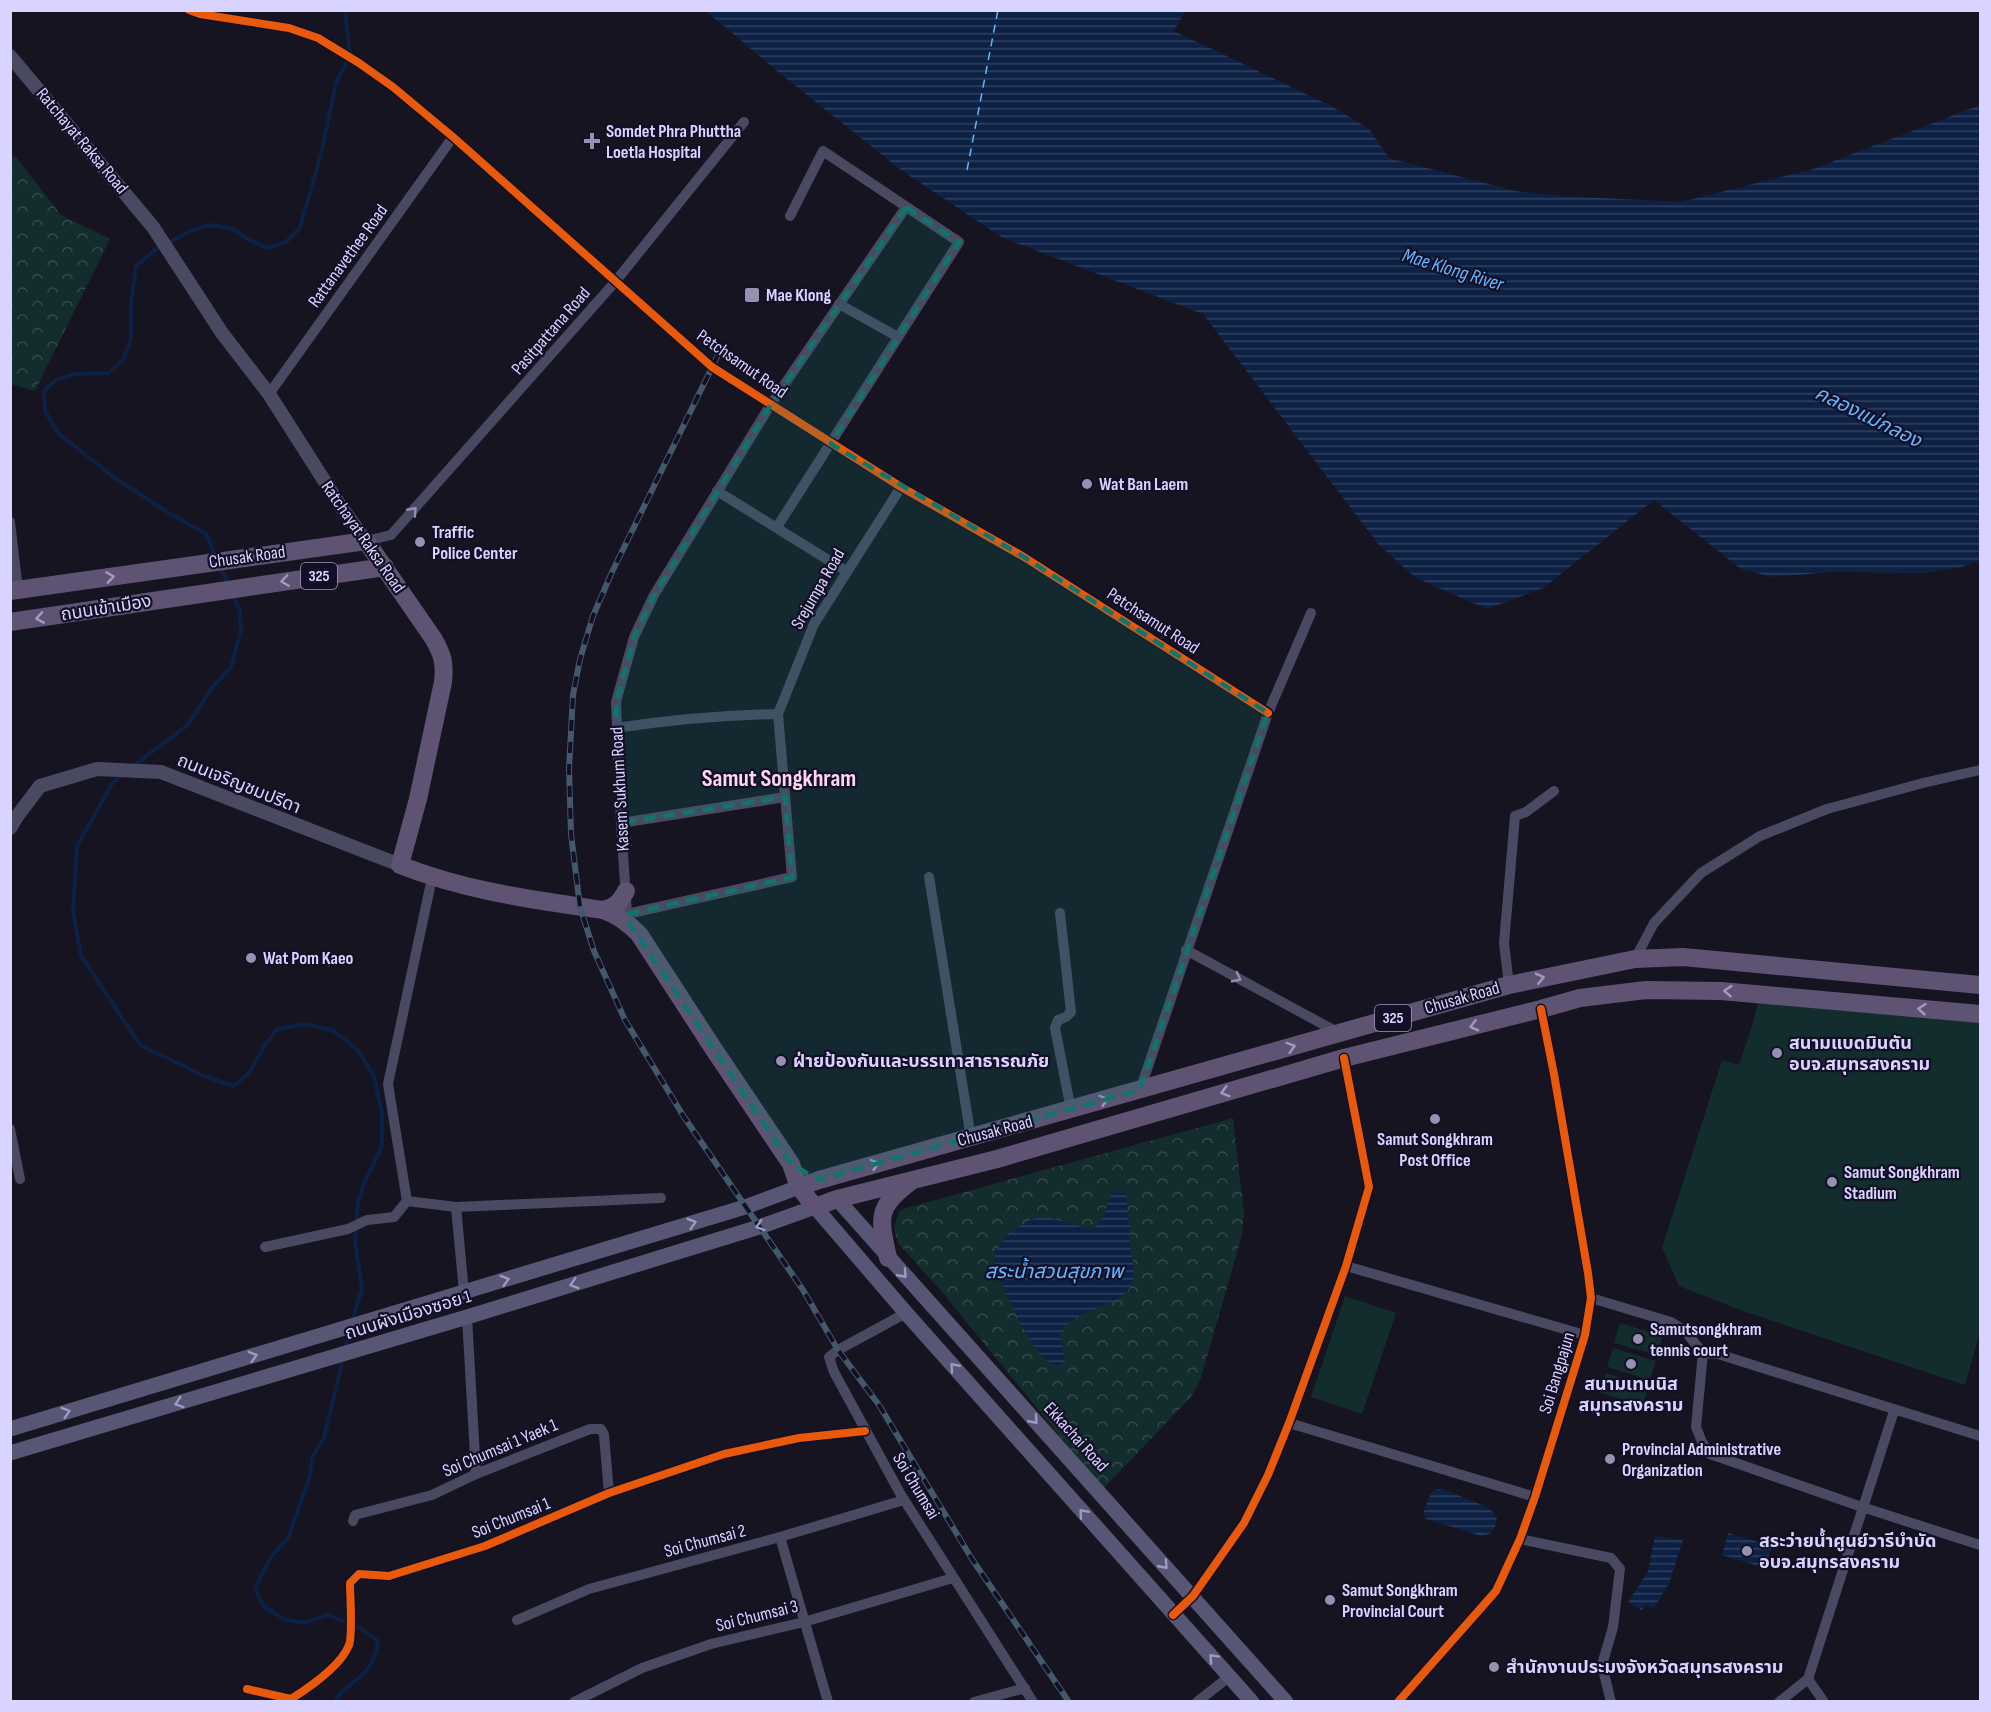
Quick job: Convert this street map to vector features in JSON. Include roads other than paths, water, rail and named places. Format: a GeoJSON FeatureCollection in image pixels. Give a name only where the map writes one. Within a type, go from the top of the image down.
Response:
{"type":"FeatureCollection","features":[{"type":"Feature","properties":{"kind":"main road","name":"Chusak Road"},"geometry":{"type":"LineString","coordinates":[[200,564],[366,541]]}},
{"type":"Feature","properties":{"kind":"main road","name":"Ratchayat Raksa Road"},"geometry":{"type":"LineString","coordinates":[[366,541],[433,638],[445,665],[418,799],[400,865]]}},
{"type":"Feature","properties":{"kind":"main road","name":"ถนนเข้าเมือง"},"geometry":{"type":"LineString","coordinates":[[14,590],[200,564]]}},
{"type":"Feature","properties":{"kind":"main road","name":"Chusak Road"},"geometry":{"type":"LineString","coordinates":[[202,593],[385,567]]}},
{"type":"Feature","properties":{"kind":"main road","name":"ถนนเข้าเมือง"},"geometry":{"type":"LineString","coordinates":[[10,622],[202,593]]}},
{"type":"Feature","properties":{"kind":"main road"},"geometry":{"type":"LineString","coordinates":[[400,865],[432,878],[504,895],[603,910],[629,919],[712,1048],[791,1164],[799,1187],[906,1313],[1252,1701]]}},
{"type":"Feature","properties":{"kind":"main road"},"geometry":{"type":"LineString","coordinates":[[603,910],[621,901],[626,891]]}},
{"type":"Feature","properties":{"kind":"main road","name":"Chusak Road"},"geometry":{"type":"LineString","coordinates":[[799,1187],[1509,985],[1635,959],[1683,957],[1980,984]]}},
{"type":"Feature","properties":{"kind":"main road","name":"Chusak Road"},"geometry":{"type":"LineString","coordinates":[[815,1207],[837,1199],[997,1159],[1344,1058],[1541,1010],[1580,998],[1646,990],[1721,991],[1980,1014]]}},
{"type":"Feature","properties":{"kind":"main road"},"geometry":{"type":"LineString","coordinates":[[991,1132],[997,1159]]}},
{"type":"Feature","properties":{"kind":"main road"},"geometry":{"type":"LineString","coordinates":[[791,1164],[819,1180],[837,1199]]}},
{"type":"Feature","properties":{"kind":"main road"},"geometry":{"type":"LineString","coordinates":[[888,1258],[882,1229],[882,1212],[892,1197],[913,1180]]}},
{"type":"Feature","properties":{"kind":"main road","name":"ถนนผังเมืองซอย 1"},"geometry":{"type":"LineString","coordinates":[[10,1430],[716,1216],[799,1187]]}},
{"type":"Feature","properties":{"kind":"main road","name":"Ekkachai Road"},"geometry":{"type":"LineString","coordinates":[[837,1199],[1286,1701]]}},
{"type":"Feature","properties":{"kind":"main road","name":"ถนนผังเมืองซอย 1"},"geometry":{"type":"LineString","coordinates":[[10,1453],[467,1317],[815,1207]]}},
{"type":"Feature","properties":{"kind":"main road"},"geometry":{"type":"LineString","coordinates":[[716,1216],[722,1238]]}},
{"type":"Feature","properties":{"kind":"street","name":"Petchsamut Road"},"geometry":{"type":"LineString","coordinates":[[189,10],[200,14],[289,28],[318,38],[359,63],[393,87],[453,137],[712,367],[901,487],[1024,557],[1269,713]]}},
{"type":"Feature","properties":{"kind":"street","name":"Ratchayat Raksa Road"},"geometry":{"type":"LineString","coordinates":[[10,56],[153,227],[222,333],[269,394],[341,507],[366,541]]}},
{"type":"Feature","properties":{"kind":"street","name":"Pasitpattana Road"},"geometry":{"type":"LineString","coordinates":[[366,541],[391,535],[615,282],[744,122]]}},
{"type":"Feature","properties":{"kind":"street","name":"Rattanavethee Road"},"geometry":{"type":"LineString","coordinates":[[269,394],[453,137]]}},
{"type":"Feature","properties":{"kind":"street"},"geometry":{"type":"LineString","coordinates":[[777,527],[959,242],[823,151],[789,216]]}},
{"type":"Feature","properties":{"kind":"street","name":"Kasem Sukhum Road"},"geometry":{"type":"LineString","coordinates":[[629,919],[621,823],[616,702],[634,637],[654,595],[771,404],[906,207]]}},
{"type":"Feature","properties":{"kind":"street"},"geometry":{"type":"LineString","coordinates":[[839,304],[898,338]]}},
{"type":"Feature","properties":{"kind":"street","name":"Srejumpa Road"},"geometry":{"type":"LineString","coordinates":[[629,919],[792,877],[778,714],[814,624],[901,487]]}},
{"type":"Feature","properties":{"kind":"street"},"geometry":{"type":"LineString","coordinates":[[717,491],[846,571]]}},
{"type":"Feature","properties":{"kind":"street"},"geometry":{"type":"LineString","coordinates":[[10,522],[14,590]]}},
{"type":"Feature","properties":{"kind":"street"},"geometry":{"type":"LineString","coordinates":[[1140,1090],[1186,950],[1269,713],[1311,613]]}},
{"type":"Feature","properties":{"kind":"street"},"geometry":{"type":"LineString","coordinates":[[616,728],[733,715],[778,714]]}},
{"type":"Feature","properties":{"kind":"street","name":"ถนนเจริญชมปรีดา"},"geometry":{"type":"LineString","coordinates":[[10,828],[40,786],[97,769],[161,772],[400,865]]}},
{"type":"Feature","properties":{"kind":"street"},"geometry":{"type":"LineString","coordinates":[[1635,959],[1654,923],[1701,873],[1760,836],[1827,809],[1980,770]]}},
{"type":"Feature","properties":{"kind":"street"},"geometry":{"type":"LineString","coordinates":[[1509,985],[1504,943],[1515,816],[1526,812],[1554,791]]}},
{"type":"Feature","properties":{"kind":"street"},"geometry":{"type":"LineString","coordinates":[[621,823],[785,797]]}},
{"type":"Feature","properties":{"kind":"street"},"geometry":{"type":"LineString","coordinates":[[929,877],[971,1138]]}},
{"type":"Feature","properties":{"kind":"street"},"geometry":{"type":"LineString","coordinates":[[407,1202],[388,1084],[432,878]]}},
{"type":"Feature","properties":{"kind":"street"},"geometry":{"type":"LineString","coordinates":[[1060,913],[1071,1012],[1058,1020],[1055,1028],[1071,1110]]}},
{"type":"Feature","properties":{"kind":"street"},"geometry":{"type":"LineString","coordinates":[[1186,950],[1339,1033]]}},
{"type":"Feature","properties":{"kind":"street","name":"Soi Bangpajun"},"geometry":{"type":"LineString","coordinates":[[1398,1701],[1496,1591],[1520,1539],[1535,1497],[1585,1335],[1591,1298],[1541,1010]]}},
{"type":"Feature","properties":{"kind":"street"},"geometry":{"type":"LineString","coordinates":[[1173,1615],[1192,1596],[1244,1522],[1268,1475],[1346,1266],[1369,1187],[1344,1058]]}},
{"type":"Feature","properties":{"kind":"street"},"geometry":{"type":"LineString","coordinates":[[10,1129],[20,1179]]}},
{"type":"Feature","properties":{"kind":"street"},"geometry":{"type":"LineString","coordinates":[[407,1202],[456,1207],[661,1198]]}},
{"type":"Feature","properties":{"kind":"street"},"geometry":{"type":"LineString","coordinates":[[265,1248],[348,1228],[367,1220],[394,1217],[407,1202]]}},
{"type":"Feature","properties":{"kind":"street"},"geometry":{"type":"LineString","coordinates":[[456,1207],[464,1292]]}},
{"type":"Feature","properties":{"kind":"street"},"geometry":{"type":"LineString","coordinates":[[1346,1266],[1585,1335]]}},
{"type":"Feature","properties":{"kind":"street"},"geometry":{"type":"LineString","coordinates":[[1591,1298],[1671,1322],[1685,1331],[1702,1353],[1696,1427],[1710,1454],[1980,1545]]}},
{"type":"Feature","properties":{"kind":"street","name":"Soi Chumsai"},"geometry":{"type":"LineString","coordinates":[[906,1313],[829,1357],[834,1372],[904,1500],[1033,1701]]}},
{"type":"Feature","properties":{"kind":"street"},"geometry":{"type":"LineString","coordinates":[[467,1317],[476,1474]]}},
{"type":"Feature","properties":{"kind":"street"},"geometry":{"type":"LineString","coordinates":[[1702,1353],[1718,1354],[1894,1411],[1980,1436]]}},
{"type":"Feature","properties":{"kind":"street"},"geometry":{"type":"LineString","coordinates":[[1779,1701],[1808,1679],[1894,1411]]}},
{"type":"Feature","properties":{"kind":"street"},"geometry":{"type":"LineString","coordinates":[[1289,1423],[1535,1497]]}},
{"type":"Feature","properties":{"kind":"street","name":"Soi Chumsai 1 Yaek 1"},"geometry":{"type":"LineString","coordinates":[[353,1521],[355,1515],[365,1511],[432,1495],[476,1474],[590,1429],[601,1429],[604,1435],[609,1493]]}},
{"type":"Feature","properties":{"kind":"street","name":"Soi Chumsai 1"},"geometry":{"type":"LineString","coordinates":[[247,1689],[291,1699],[309,1688],[342,1658],[350,1643],[350,1583],[359,1574],[389,1576],[485,1546],[609,1493],[724,1454],[799,1438],[865,1431]]}},
{"type":"Feature","properties":{"kind":"street","name":"Soi Chumsai 2"},"geometry":{"type":"LineString","coordinates":[[516,1620],[589,1589],[780,1537],[904,1500]]}},
{"type":"Feature","properties":{"kind":"street"},"geometry":{"type":"LineString","coordinates":[[780,1537],[828,1701]]}},
{"type":"Feature","properties":{"kind":"street"},"geometry":{"type":"LineString","coordinates":[[1520,1539],[1611,1558],[1620,1569],[1613,1627],[1602,1665],[1611,1701]]}},
{"type":"Feature","properties":{"kind":"street","name":"Soi Chumsai 3"},"geometry":{"type":"LineString","coordinates":[[574,1701],[652,1665],[711,1644],[804,1622],[953,1578]]}},
{"type":"Feature","properties":{"kind":"street"},"geometry":{"type":"LineString","coordinates":[[1197,1701],[1230,1676]]}},
{"type":"Feature","properties":{"kind":"street"},"geometry":{"type":"LineString","coordinates":[[1808,1679],[1824,1701]]}},
{"type":"Feature","properties":{"kind":"street"},"geometry":{"type":"LineString","coordinates":[[974,1701],[1025,1688]]}},
{"type":"Feature","properties":{"kind":"water"},"geometry":{"type":"Polygon","coordinates":[[[706,11],[1185,11],[1174,31],[1331,106],[1369,129],[1389,158],[1515,191],[1561,196],[1681,202],[1813,169],[1980,105],[1980,563],[1974,562],[1962,567],[1924,573],[1832,572],[1772,577],[1741,569],[1654,500],[1543,588],[1487,609],[1416,578],[1379,545],[1203,314],[1003,238],[901,170],[706,11]]]}},
{"type":"Feature","properties":{"kind":"water","name":"สระน้ำสวนสุขภาพ"},"geometry":{"type":"Polygon","coordinates":[[[1120,1190],[1126,1194],[1131,1227],[1130,1240],[1134,1269],[1132,1283],[1123,1295],[1070,1322],[1060,1332],[1065,1361],[1057,1367],[1039,1353],[1019,1321],[999,1277],[995,1257],[997,1250],[1010,1234],[1025,1223],[1037,1218],[1050,1218],[1090,1230],[1102,1219],[1111,1195],[1120,1190]]]}},
{"type":"Feature","properties":{"kind":"water"},"geometry":{"type":"Polygon","coordinates":[[[1437,1489],[1487,1507],[1494,1513],[1497,1520],[1495,1527],[1488,1534],[1481,1536],[1426,1519],[1423,1514],[1431,1493],[1437,1489]]]}},
{"type":"Feature","properties":{"kind":"water","name":"สระว่ายน้ำศูนย์วารีบำบัด อบจ.สมุทรสงคราม"},"geometry":{"type":"Polygon","coordinates":[[[1728,1533],[1772,1546],[1765,1568],[1722,1555],[1728,1533]]]}},
{"type":"Feature","properties":{"kind":"water"},"geometry":{"type":"Polygon","coordinates":[[[1655,1536],[1683,1540],[1669,1583],[1654,1608],[1646,1604],[1642,1610],[1628,1602],[1648,1572],[1655,1536]]]}},
{"type":"Feature","properties":{"kind":"waterway"},"geometry":{"type":"LineString","coordinates":[[168,243],[193,230],[210,225],[233,229],[267,248],[286,242],[300,228],[321,154],[336,83],[350,55],[345,10]]}},
{"type":"Feature","properties":{"kind":"waterway"},"geometry":{"type":"LineString","coordinates":[[161,246],[136,266],[131,304],[131,339],[123,360],[108,373],[76,374],[56,380],[44,391],[45,411],[59,434],[115,478],[206,534],[216,557]]}},
{"type":"Feature","properties":{"kind":"waterway"},"geometry":{"type":"LineString","coordinates":[[220,566],[228,584]]}},
{"type":"Feature","properties":{"kind":"waterway"},"geometry":{"type":"LineString","coordinates":[[133,766],[188,725],[211,689],[231,667],[241,630],[240,611],[232,594]]}},
{"type":"Feature","properties":{"kind":"waterway"},"geometry":{"type":"LineString","coordinates":[[122,775],[113,782],[77,846],[73,911],[81,956],[140,1045],[204,1076],[233,1086],[249,1073],[277,1029],[306,1024],[334,1031],[358,1050],[374,1077],[382,1113],[382,1146],[363,1186],[358,1203],[355,1242],[362,1288],[352,1322]]}},
{"type":"Feature","properties":{"kind":"waterway"},"geometry":{"type":"LineString","coordinates":[[345,1348],[350,1332]]}},
{"type":"Feature","properties":{"kind":"waterway"},"geometry":{"type":"LineString","coordinates":[[335,1702],[338,1696],[370,1666],[378,1641],[360,1628],[328,1615],[304,1623],[286,1620],[264,1607],[255,1588],[271,1557],[288,1538],[309,1479],[313,1456],[324,1438],[343,1358]]}},
{"type":"Feature","properties":{"kind":"railway"},"geometry":{"type":"LineString","coordinates":[[718,355],[612,572],[593,616],[580,659],[573,695],[569,769],[571,834],[580,907],[594,951],[625,1020],[684,1117],[803,1290],[838,1350],[879,1405],[972,1559],[1069,1702]]}},
{"type":"Feature","properties":{"kind":"place","name":"Somdet Phra Phuttha Loetla Hospital"},"geometry":{"type":"Point","coordinates":[592,141]}},
{"type":"Feature","properties":{"kind":"place","name":"Mae Klong"},"geometry":{"type":"Point","coordinates":[752,295]}},
{"type":"Feature","properties":{"kind":"place","name":"Wat Ban Laem"},"geometry":{"type":"Point","coordinates":[1087,484]}},
{"type":"Feature","properties":{"kind":"place","name":"Traffic Police Center"},"geometry":{"type":"Point","coordinates":[420,542]}},
{"type":"Feature","properties":{"kind":"place","name":"Wat Pom Kaeo"},"geometry":{"type":"Point","coordinates":[251,958]}},
{"type":"Feature","properties":{"kind":"place","name":"สนามแบดมินตัน อบจ.สมุทรสงคราม"},"geometry":{"type":"Point","coordinates":[1777,1053]}},
{"type":"Feature","properties":{"kind":"place","name":"ฝ่ายป้องกันและบรรเทาสาธารณภัย"},"geometry":{"type":"Point","coordinates":[781,1061]}},
{"type":"Feature","properties":{"kind":"place","name":"Samut Songkhram Post Office"},"geometry":{"type":"Point","coordinates":[1435,1119]}},
{"type":"Feature","properties":{"kind":"place","name":"Samut Songkhram Stadium"},"geometry":{"type":"Point","coordinates":[1832,1182]}},
{"type":"Feature","properties":{"kind":"place","name":"Samutsongkhram tennis court"},"geometry":{"type":"Point","coordinates":[1638,1339]}},
{"type":"Feature","properties":{"kind":"place","name":"สนามเทนนิส สมุทรสงคราม"},"geometry":{"type":"Point","coordinates":[1631,1364]}},
{"type":"Feature","properties":{"kind":"place","name":"Provincial Administrative Organization"},"geometry":{"type":"Point","coordinates":[1610,1459]}},
{"type":"Feature","properties":{"kind":"place","name":"สระว่ายน้ำศูนย์วารีบำบัด อบจ.สมุทรสงคราม"},"geometry":{"type":"Point","coordinates":[1747,1551]}},
{"type":"Feature","properties":{"kind":"place","name":"Samut Songkhram Provincial Court"},"geometry":{"type":"Point","coordinates":[1330,1600]}},
{"type":"Feature","properties":{"kind":"place","name":"สำนักงานประมงจังหวัดสมุทรสงคราม"},"geometry":{"type":"Point","coordinates":[1494,1667]}},
{"type":"Feature","properties":{"kind":"district","name":"Samut Songkhram"},"geometry":{"type":"Point","coordinates":[779,778]}},
{"type":"Feature","properties":{"kind":"water label","name":"Mae Klong River"},"geometry":{"type":"Point","coordinates":[1453,270]}},
{"type":"Feature","properties":{"kind":"water label","name":"คลองแม่กลอง"},"geometry":{"type":"Point","coordinates":[1868,417]}}]}
